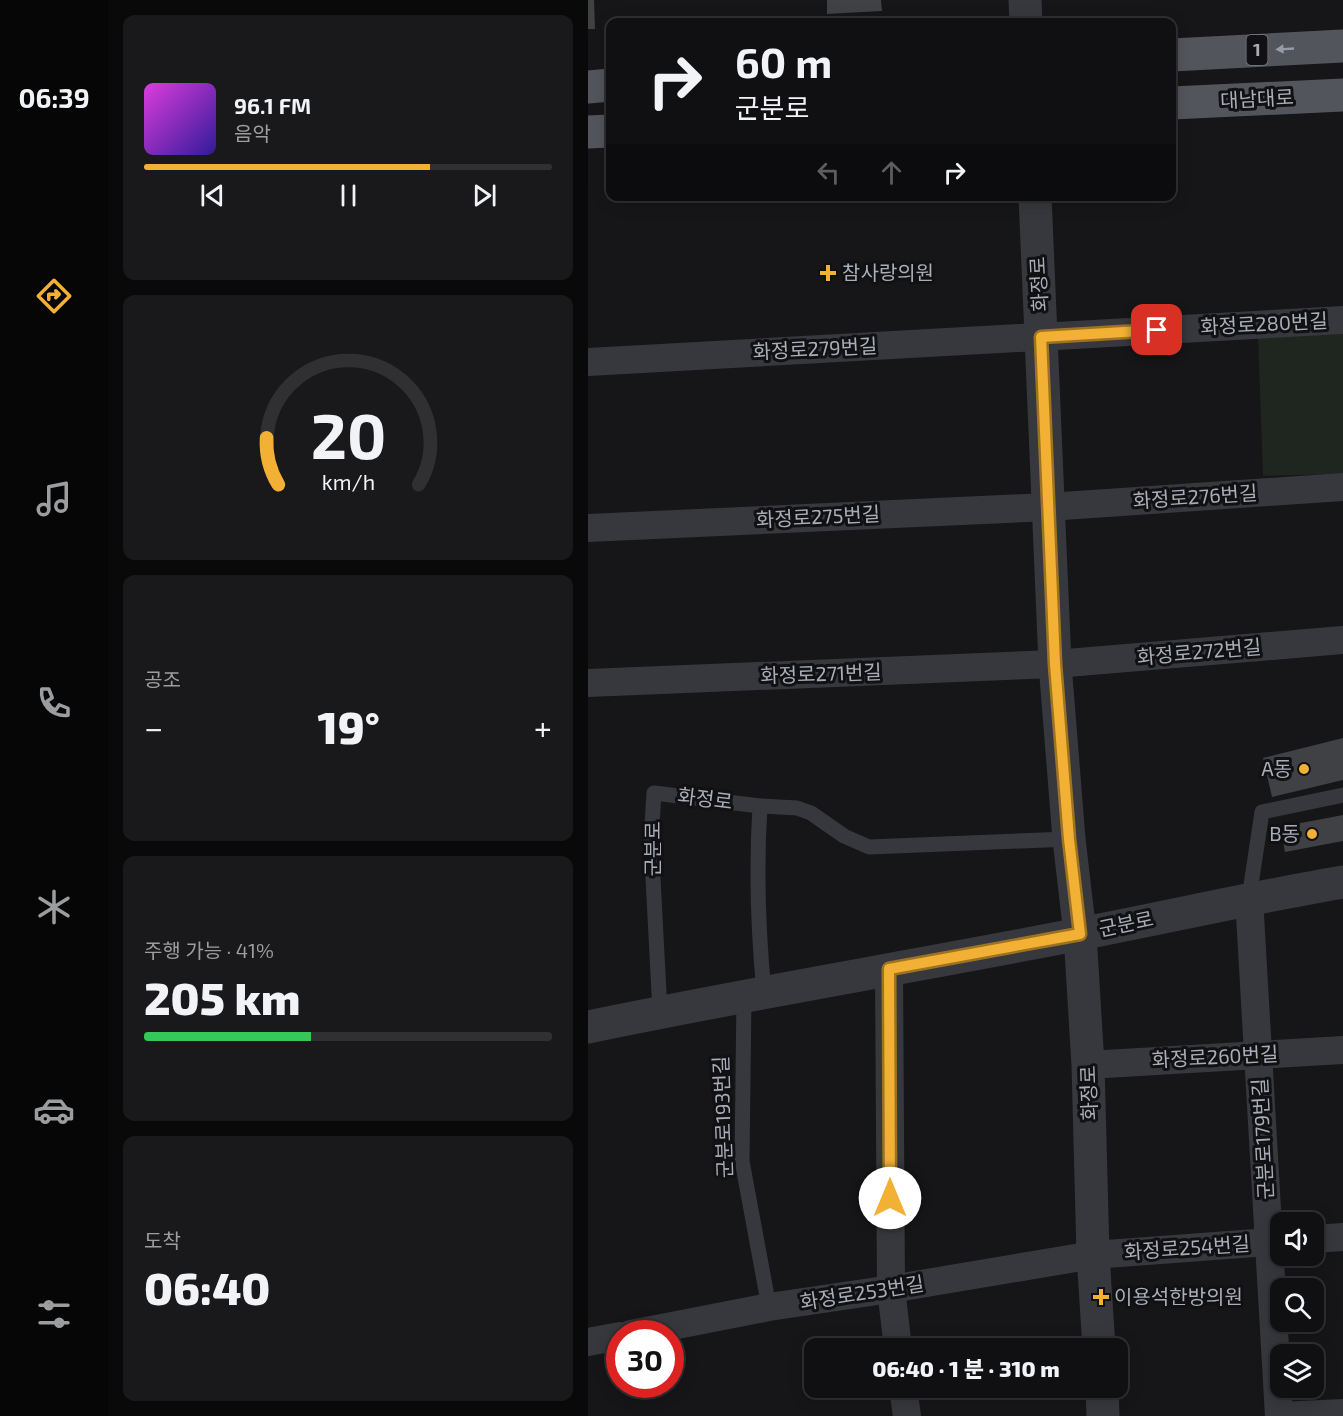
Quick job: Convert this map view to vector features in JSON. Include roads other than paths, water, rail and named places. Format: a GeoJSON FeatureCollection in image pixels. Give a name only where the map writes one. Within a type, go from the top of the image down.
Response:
{"type":"FeatureCollection","features":[{"type":"Feature","properties":{"kind":"main road","name":"1"},"geometry":{"type":"LineString","coordinates":[[1176,55],[1343,46]]}},
{"type":"Feature","properties":{"kind":"main road"},"geometry":{"type":"LineString","coordinates":[[588,87],[606,86]]}},
{"type":"Feature","properties":{"kind":"main road","name":"대남대로"},"geometry":{"type":"LineString","coordinates":[[1176,103],[1343,95]]}},
{"type":"Feature","properties":{"kind":"main road"},"geometry":{"type":"LineString","coordinates":[[588,132],[606,131]]}},
{"type":"Feature","properties":{"kind":"street"},"geometry":{"type":"LineString","coordinates":[[1025,0],[1026,18]]}},
{"type":"Feature","properties":{"kind":"street","name":"화정로"},"geometry":{"type":"LineString","coordinates":[[1035,201],[1055,664],[1069,839],[1080,934],[1088,1065],[1093,1255],[1098,1338]]}},
{"type":"Feature","properties":{"kind":"street","name":"화정로280번길"},"geometry":{"type":"LineString","coordinates":[[1041,337],[1343,320]]}},
{"type":"Feature","properties":{"kind":"street","name":"화정로279번길"},"geometry":{"type":"LineString","coordinates":[[588,362],[1041,337]]}},
{"type":"Feature","properties":{"kind":"street","name":"화정로276번길"},"geometry":{"type":"LineString","coordinates":[[1048,507],[1343,487]]}},
{"type":"Feature","properties":{"kind":"street","name":"화정로275번길"},"geometry":{"type":"LineString","coordinates":[[588,528],[1048,507]]}},
{"type":"Feature","properties":{"kind":"street","name":"화정로272번길"},"geometry":{"type":"LineString","coordinates":[[1055,664],[1343,640]]}},
{"type":"Feature","properties":{"kind":"street","name":"화정로271번길"},"geometry":{"type":"LineString","coordinates":[[588,683],[1055,664]]}},
{"type":"Feature","properties":{"kind":"street","name":"군분로"},"geometry":{"type":"LineString","coordinates":[[588,1027],[1080,934],[1249,898],[1343,882]]}},
{"type":"Feature","properties":{"kind":"street","name":"군분로179번길"},"geometry":{"type":"LineString","coordinates":[[1249,898],[1258,1055],[1272,1212]]}},
{"type":"Feature","properties":{"kind":"street"},"geometry":{"type":"LineString","coordinates":[[889,969],[891,1289],[897,1338]]}},
{"type":"Feature","properties":{"kind":"street","name":"화정로260번길"},"geometry":{"type":"LineString","coordinates":[[1088,1065],[1343,1050]]}},
{"type":"Feature","properties":{"kind":"street"},"geometry":{"type":"LineString","coordinates":[[1324,1238],[1343,1237]]}},
{"type":"Feature","properties":{"kind":"street","name":"화정로254번길"},"geometry":{"type":"LineString","coordinates":[[1093,1255],[1270,1241]]}},
{"type":"Feature","properties":{"kind":"street","name":"화정로253번길"},"geometry":{"type":"LineString","coordinates":[[684,1324],[769,1307],[1093,1255]]}},
{"type":"Feature","properties":{"kind":"street","name":"군분로179번길"},"geometry":{"type":"LineString","coordinates":[[1276,1266],[1279,1416],[1343,1413]]}},
{"type":"Feature","properties":{"kind":"street"},"geometry":{"type":"LineString","coordinates":[[588,1342],[606,1339]]}},
{"type":"Feature","properties":{"kind":"street"},"geometry":{"type":"LineString","coordinates":[[904,1398],[907,1416]]}},
{"type":"Feature","properties":{"kind":"street"},"geometry":{"type":"LineString","coordinates":[[1102,1398],[1103,1416]]}},
{"type":"Feature","properties":{"kind":"lane","name":"화정로"},"geometry":{"type":"LineString","coordinates":[[654,794],[797,808],[811,813],[844,836],[869,848],[1069,839]]}},
{"type":"Feature","properties":{"kind":"lane","name":"군분로"},"geometry":{"type":"LineString","coordinates":[[654,794],[651,840],[660,1012]]}},
{"type":"Feature","properties":{"kind":"lane"},"geometry":{"type":"LineString","coordinates":[[1249,898],[1262,812],[1343,795]]}},
{"type":"Feature","properties":{"kind":"lane","name":"군분로193번길"},"geometry":{"type":"LineString","coordinates":[[760,806],[757,862],[760,948],[754,994],[742,1161],[769,1307]]}},
{"type":"Feature","properties":{"kind":"place","name":"참사랑의원"},"geometry":{"type":"Point","coordinates":[828,273]}},
{"type":"Feature","properties":{"kind":"place","name":"A동"},"geometry":{"type":"Point","coordinates":[1304,769]}},
{"type":"Feature","properties":{"kind":"place","name":"B동"},"geometry":{"type":"Point","coordinates":[1312,834]}},
{"type":"Feature","properties":{"kind":"place","name":"이용석한방의원"},"geometry":{"type":"Point","coordinates":[1101,1297]}}]}
